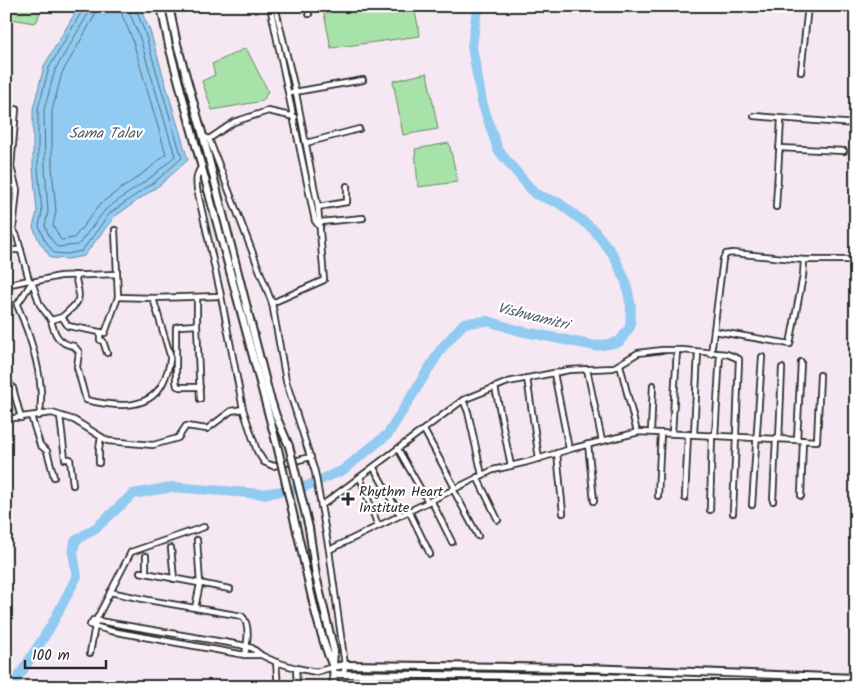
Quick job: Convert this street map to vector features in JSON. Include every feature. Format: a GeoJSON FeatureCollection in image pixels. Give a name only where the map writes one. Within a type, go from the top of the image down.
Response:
{"type":"FeatureCollection","features":[{"type":"Feature","properties":{"kind":"main road"},"geometry":{"type":"LineString","coordinates":[[161,6],[167,36],[278,449],[319,625],[334,670]]}},
{"type":"Feature","properties":{"kind":"main road"},"geometry":{"type":"LineString","coordinates":[[169,6],[175,34],[206,137],[270,394],[276,416],[289,446],[309,528],[319,594],[334,651],[334,687]]}},
{"type":"Feature","properties":{"kind":"main road"},"geometry":{"type":"LineString","coordinates":[[167,36],[175,34]]}},
{"type":"Feature","properties":{"kind":"main road"},"geometry":{"type":"LineString","coordinates":[[334,670],[345,665],[587,668],[856,678]]}},
{"type":"Feature","properties":{"kind":"main road"},"geometry":{"type":"LineString","coordinates":[[334,670],[344,673],[600,677],[767,685],[856,686]]}},
{"type":"Feature","properties":{"kind":"street"},"geometry":{"type":"LineString","coordinates":[[270,6],[296,93],[306,143],[320,222],[324,280],[272,303]]}},
{"type":"Feature","properties":{"kind":"street"},"geometry":{"type":"LineString","coordinates":[[275,6],[289,94],[316,221],[320,228]]}},
{"type":"Feature","properties":{"kind":"street"},"geometry":{"type":"LineString","coordinates":[[307,6],[309,14]]}},
{"type":"Feature","properties":{"kind":"street"},"geometry":{"type":"LineString","coordinates":[[801,72],[808,6]]}},
{"type":"Feature","properties":{"kind":"street"},"geometry":{"type":"LineString","coordinates":[[289,94],[363,80]]}},
{"type":"Feature","properties":{"kind":"street"},"geometry":{"type":"LineString","coordinates":[[13,229],[17,190],[11,167],[16,110]]}},
{"type":"Feature","properties":{"kind":"street"},"geometry":{"type":"LineString","coordinates":[[301,118],[268,111],[234,122],[206,137],[272,303],[286,381],[315,472],[329,550],[345,665],[344,673]]}},
{"type":"Feature","properties":{"kind":"street"},"geometry":{"type":"LineString","coordinates":[[754,116],[856,124]]}},
{"type":"Feature","properties":{"kind":"street"},"geometry":{"type":"LineString","coordinates":[[776,208],[781,119]]}},
{"type":"Feature","properties":{"kind":"street"},"geometry":{"type":"LineString","coordinates":[[306,143],[359,129]]}},
{"type":"Feature","properties":{"kind":"street"},"geometry":{"type":"LineString","coordinates":[[779,148],[844,151]]}},
{"type":"Feature","properties":{"kind":"street"},"geometry":{"type":"LineString","coordinates":[[203,166],[198,170],[196,177],[197,189],[221,296],[243,409],[257,452],[264,462],[277,466],[311,457]]}},
{"type":"Feature","properties":{"kind":"street"},"geometry":{"type":"LineString","coordinates":[[318,207],[347,202],[347,186]]}},
{"type":"Feature","properties":{"kind":"street"},"geometry":{"type":"LineString","coordinates":[[6,218],[17,236],[31,281],[40,305],[51,320],[54,335],[67,345],[74,346],[79,352],[77,367],[86,400],[118,405],[137,403],[153,397],[163,383],[170,362],[170,355],[153,298]]}},
{"type":"Feature","properties":{"kind":"street"},"geometry":{"type":"LineString","coordinates":[[320,222],[363,218]]}},
{"type":"Feature","properties":{"kind":"street"},"geometry":{"type":"LineString","coordinates":[[62,317],[68,326],[105,333],[118,297],[115,230]]}},
{"type":"Feature","properties":{"kind":"street"},"geometry":{"type":"LineString","coordinates":[[6,250],[21,250]]}},
{"type":"Feature","properties":{"kind":"street"},"geometry":{"type":"LineString","coordinates":[[711,354],[722,262],[726,254],[733,252],[804,260],[856,260]]}},
{"type":"Feature","properties":{"kind":"street"},"geometry":{"type":"LineString","coordinates":[[714,331],[790,344],[803,276],[804,260]]}},
{"type":"Feature","properties":{"kind":"street"},"geometry":{"type":"LineString","coordinates":[[6,285],[60,276],[117,274]]}},
{"type":"Feature","properties":{"kind":"street"},"geometry":{"type":"LineString","coordinates":[[51,320],[62,317],[79,301],[80,296],[75,275]]}},
{"type":"Feature","properties":{"kind":"street"},"geometry":{"type":"LineString","coordinates":[[31,281],[17,305],[33,348],[42,402],[39,416]]}},
{"type":"Feature","properties":{"kind":"street"},"geometry":{"type":"LineString","coordinates":[[118,297],[197,298],[221,296]]}},
{"type":"Feature","properties":{"kind":"street"},"geometry":{"type":"LineString","coordinates":[[197,298],[200,399]]}},
{"type":"Feature","properties":{"kind":"street"},"geometry":{"type":"LineString","coordinates":[[197,326],[176,327],[176,381],[177,386],[180,387],[200,387]]}},
{"type":"Feature","properties":{"kind":"street"},"geometry":{"type":"LineString","coordinates":[[100,332],[100,340],[103,341],[107,354]]}},
{"type":"Feature","properties":{"kind":"street"},"geometry":{"type":"LineString","coordinates":[[321,504],[374,468],[463,400],[508,382],[554,373],[613,368],[638,353],[677,350],[727,354],[739,359],[733,513]]}},
{"type":"Feature","properties":{"kind":"street"},"geometry":{"type":"LineString","coordinates":[[672,433],[677,350]]}},
{"type":"Feature","properties":{"kind":"street"},"geometry":{"type":"LineString","coordinates":[[694,434],[698,352]]}},
{"type":"Feature","properties":{"kind":"street"},"geometry":{"type":"LineString","coordinates":[[710,510],[720,354]]}},
{"type":"Feature","properties":{"kind":"street"},"geometry":{"type":"LineString","coordinates":[[752,505],[762,357]]}},
{"type":"Feature","properties":{"kind":"street"},"geometry":{"type":"LineString","coordinates":[[801,362],[801,496]]}},
{"type":"Feature","properties":{"kind":"street"},"geometry":{"type":"LineString","coordinates":[[620,365],[637,432]]}},
{"type":"Feature","properties":{"kind":"street"},"geometry":{"type":"LineString","coordinates":[[773,502],[782,368]]}},
{"type":"Feature","properties":{"kind":"street"},"geometry":{"type":"LineString","coordinates":[[587,369],[602,441]]}},
{"type":"Feature","properties":{"kind":"street"},"geometry":{"type":"LineString","coordinates":[[554,373],[569,449]]}},
{"type":"Feature","properties":{"kind":"street"},"geometry":{"type":"LineString","coordinates":[[329,550],[492,470],[637,432],[817,441],[820,375]]}},
{"type":"Feature","properties":{"kind":"street"},"geometry":{"type":"LineString","coordinates":[[6,376],[13,388],[21,418]]}},
{"type":"Feature","properties":{"kind":"street"},"geometry":{"type":"LineString","coordinates":[[527,378],[539,458]]}},
{"type":"Feature","properties":{"kind":"street"},"geometry":{"type":"LineString","coordinates":[[651,432],[653,385]]}},
{"type":"Feature","properties":{"kind":"street"},"geometry":{"type":"LineString","coordinates":[[495,387],[510,466]]}},
{"type":"Feature","properties":{"kind":"street"},"geometry":{"type":"LineString","coordinates":[[463,400],[468,412],[479,476],[498,520]]}},
{"type":"Feature","properties":{"kind":"street"},"geometry":{"type":"LineString","coordinates":[[6,419],[52,413],[74,420],[108,441],[153,445],[178,438],[186,426],[207,429],[231,410],[243,409]]}},
{"type":"Feature","properties":{"kind":"street"},"geometry":{"type":"LineString","coordinates":[[31,416],[40,445],[47,451],[54,477]]}},
{"type":"Feature","properties":{"kind":"street"},"geometry":{"type":"LineString","coordinates":[[60,416],[64,459],[70,459],[73,486]]}},
{"type":"Feature","properties":{"kind":"street"},"geometry":{"type":"LineString","coordinates":[[424,430],[478,536]]}},
{"type":"Feature","properties":{"kind":"street"},"geometry":{"type":"LineString","coordinates":[[658,496],[661,433]]}},
{"type":"Feature","properties":{"kind":"street"},"geometry":{"type":"LineString","coordinates":[[685,498],[688,434]]}},
{"type":"Feature","properties":{"kind":"street"},"geometry":{"type":"LineString","coordinates":[[100,463],[101,437]]}},
{"type":"Feature","properties":{"kind":"street"},"geometry":{"type":"LineString","coordinates":[[588,444],[594,501]]}},
{"type":"Feature","properties":{"kind":"street"},"geometry":{"type":"LineString","coordinates":[[398,450],[452,542]]}},
{"type":"Feature","properties":{"kind":"street"},"geometry":{"type":"LineString","coordinates":[[557,453],[563,513]]}},
{"type":"Feature","properties":{"kind":"street"},"geometry":{"type":"LineString","coordinates":[[374,468],[400,515]]}},
{"type":"Feature","properties":{"kind":"street"},"geometry":{"type":"LineString","coordinates":[[360,477],[378,526]]}},
{"type":"Feature","properties":{"kind":"street"},"geometry":{"type":"LineString","coordinates":[[409,511],[430,554]]}},
{"type":"Feature","properties":{"kind":"street"},"geometry":{"type":"LineString","coordinates":[[96,620],[131,552],[204,527]]}},
{"type":"Feature","properties":{"kind":"street"},"geometry":{"type":"LineString","coordinates":[[196,608],[200,584],[197,540]]}},
{"type":"Feature","properties":{"kind":"street"},"geometry":{"type":"LineString","coordinates":[[171,548],[174,580]]}},
{"type":"Feature","properties":{"kind":"street"},"geometry":{"type":"LineString","coordinates":[[146,556],[146,573]]}},
{"type":"Feature","properties":{"kind":"street"},"geometry":{"type":"LineString","coordinates":[[140,572],[174,580],[230,589]]}},
{"type":"Feature","properties":{"kind":"street"},"geometry":{"type":"LineString","coordinates":[[110,592],[244,617],[248,640],[245,655]]}},
{"type":"Feature","properties":{"kind":"street"},"geometry":{"type":"LineString","coordinates":[[260,655],[245,655],[90,625],[92,620],[96,620],[247,647],[276,662],[296,668],[316,672],[334,670]]}},
{"type":"Feature","properties":{"kind":"street"},"geometry":{"type":"LineString","coordinates":[[90,652],[94,627]]}},
{"type":"Feature","properties":{"kind":"street"},"geometry":{"type":"LineString","coordinates":[[151,638],[152,631]]}},
{"type":"Feature","properties":{"kind":"street"},"geometry":{"type":"LineString","coordinates":[[276,662],[278,687]]}},
{"type":"Feature","properties":{"kind":"street"},"geometry":{"type":"LineString","coordinates":[[296,668],[298,687]]}},
{"type":"Feature","properties":{"kind":"green space"},"geometry":{"type":"Polygon","coordinates":[[[6,6],[42,6],[37,21],[34,23],[6,18],[6,6]]]}},
{"type":"Feature","properties":{"kind":"green space"},"geometry":{"type":"Polygon","coordinates":[[[336,6],[414,6],[420,36],[331,48],[323,8],[336,6]]]}},
{"type":"Feature","properties":{"kind":"green space"},"geometry":{"type":"Polygon","coordinates":[[[246,48],[268,91],[263,101],[212,110],[202,81],[215,75],[212,64],[246,48]]]}},
{"type":"Feature","properties":{"kind":"green space"},"geometry":{"type":"Polygon","coordinates":[[[427,73],[438,129],[403,135],[393,81],[427,73]]]}},
{"type":"Feature","properties":{"kind":"green space"},"geometry":{"type":"Polygon","coordinates":[[[449,143],[458,182],[418,187],[415,149],[449,143]]]}},
{"type":"Feature","properties":{"kind":"water","name":"Sama Talav"},"geometry":{"type":"Polygon","coordinates":[[[79,6],[139,6],[150,31],[188,160],[161,184],[114,217],[84,256],[68,259],[51,258],[39,241],[33,227],[37,212],[33,168],[33,109],[44,66],[79,6]]]}},
{"type":"Feature","properties":{"kind":"waterway","name":"Vishwamitri"},"geometry":{"type":"LineString","coordinates":[[12,687],[51,626],[77,576],[73,553],[75,541],[97,527],[133,494],[172,487],[263,494],[302,488],[343,470],[388,434],[441,349],[464,323],[488,321],[520,331],[596,346],[619,342],[630,327],[631,307],[626,282],[613,254],[593,229],[559,203],[535,194],[498,150],[482,102],[472,47],[476,16],[481,6]]}},
{"type":"Feature","properties":{"kind":"place","name":"Rhythm Heart Institute"},"geometry":{"type":"Point","coordinates":[348,499]}}]}
